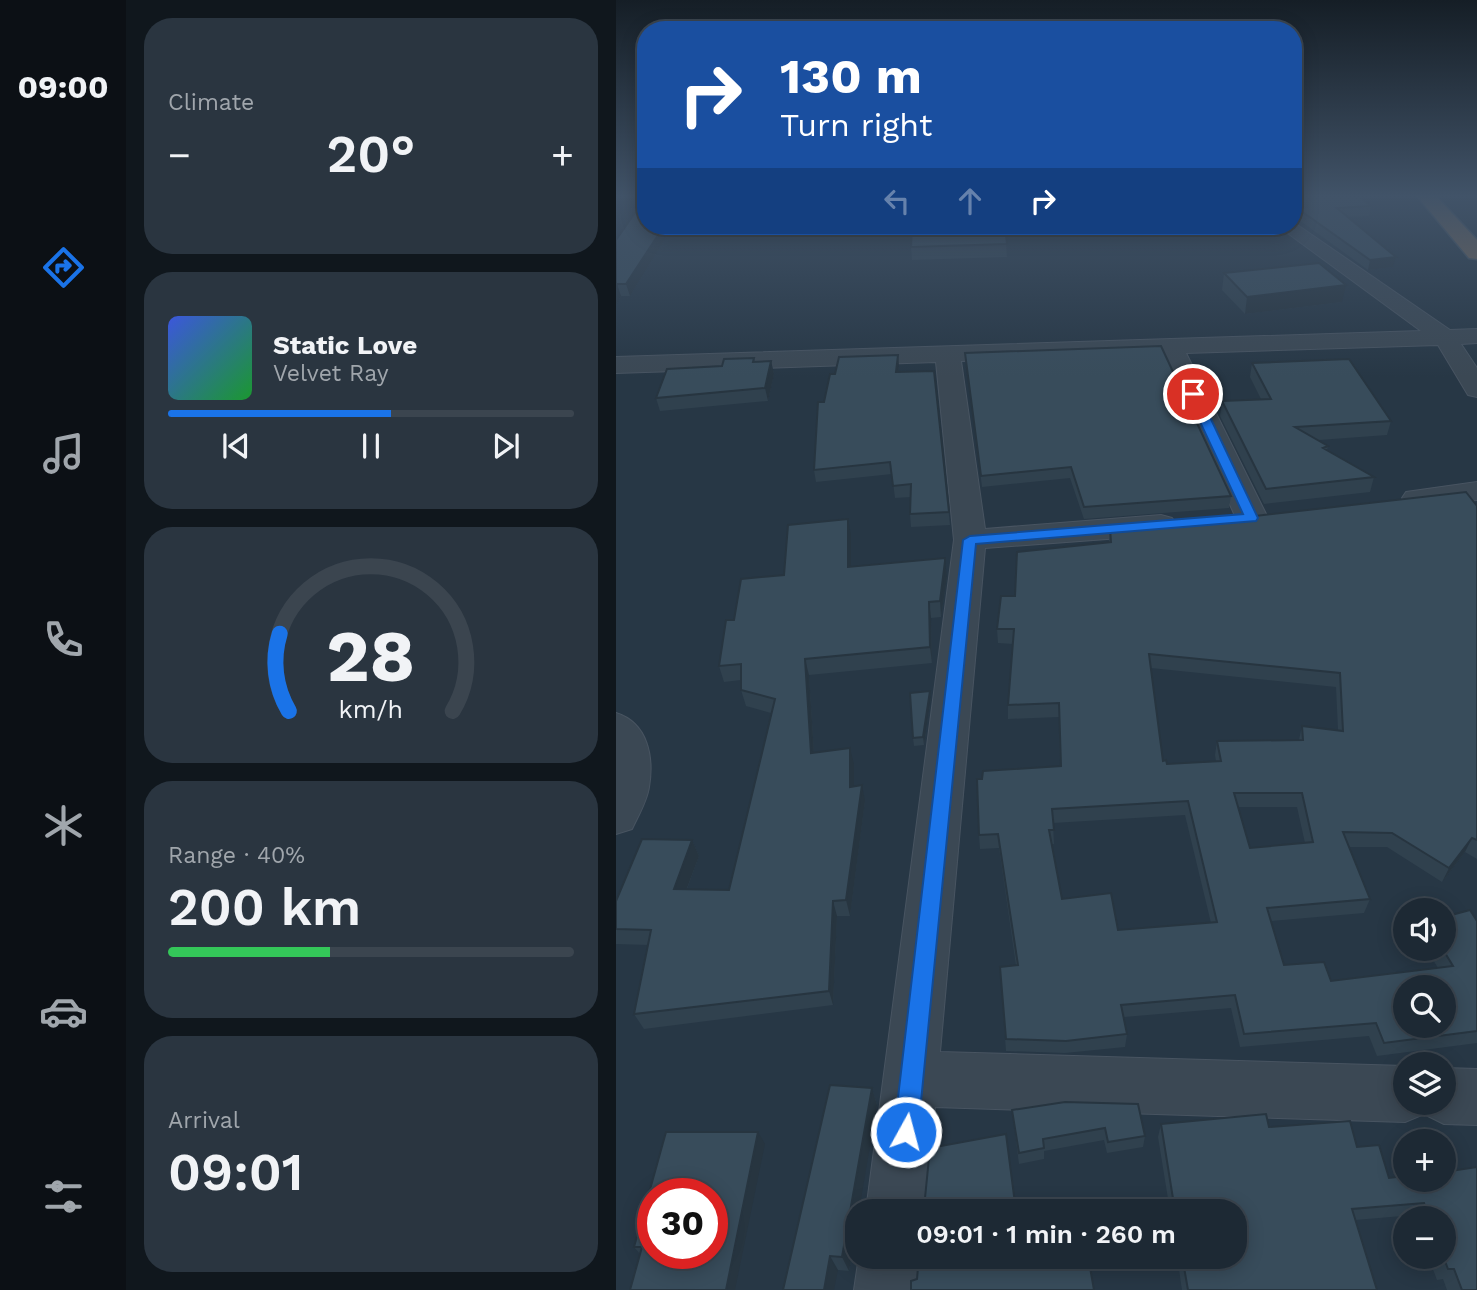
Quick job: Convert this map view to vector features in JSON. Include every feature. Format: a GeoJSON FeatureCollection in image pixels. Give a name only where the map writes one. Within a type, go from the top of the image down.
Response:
{"type":"FeatureCollection","features":[{"type":"Feature","properties":{"kind":"street"},"geometry":{"type":"LineString","coordinates":[[1331,256],[1445,337],[1477,389]]}},
{"type":"Feature","properties":{"kind":"street"},"geometry":{"type":"LineString","coordinates":[[616,365],[1477,336]]}},
{"type":"Feature","properties":{"kind":"street"},"geometry":{"type":"LineString","coordinates":[[1170,345],[1251,517]]}},
{"type":"Feature","properties":{"kind":"street"},"geometry":{"type":"LineString","coordinates":[[897,1199],[970,540],[948,354]]}},
{"type":"Feature","properties":{"kind":"street"},"geometry":{"type":"LineString","coordinates":[[1384,502],[1477,491]]}},
{"type":"Feature","properties":{"kind":"street"},"geometry":{"type":"LineString","coordinates":[[970,540],[1184,523]]}},
{"type":"Feature","properties":{"kind":"street"},"geometry":{"type":"LineString","coordinates":[[616,728],[628,743],[628,788],[616,816]]}},
{"type":"Feature","properties":{"kind":"street"},"geometry":{"type":"LineString","coordinates":[[912,1079],[1393,1094]]}},
{"type":"Feature","properties":{"kind":"street"},"geometry":{"type":"LineString","coordinates":[[1456,1096],[1477,1097]]}},
{"type":"Feature","properties":{"kind":"street"},"geometry":{"type":"LineString","coordinates":[[886,1290],[888,1269]]}},
{"type":"Feature","properties":{"kind":"building"},"geometry":{"type":"Polygon","coordinates":[[[616,256],[644,256],[626,284],[616,286],[616,256]]]}},
{"type":"Feature","properties":{"kind":"building"},"geometry":{"type":"Polygon","coordinates":[[[1365,256],[1396,257],[1370,260],[1365,256]]]}},
{"type":"Feature","properties":{"kind":"building"},"geometry":{"type":"Polygon","coordinates":[[[1319,263],[1346,285],[1247,297],[1224,273],[1319,263]]]}},
{"type":"Feature","properties":{"kind":"building"},"geometry":{"type":"Polygon","coordinates":[[[1161,346],[1231,496],[1084,507],[1071,467],[981,476],[965,353],[1161,346]]]}},
{"type":"Feature","properties":{"kind":"building"},"geometry":{"type":"Polygon","coordinates":[[[898,355],[896,372],[934,371],[949,512],[910,514],[911,484],[893,486],[890,462],[814,470],[818,402],[824,402],[830,374],[835,374],[839,357],[898,355]]]}},
{"type":"Feature","properties":{"kind":"building"},"geometry":{"type":"Polygon","coordinates":[[[754,358],[753,362],[771,361],[765,388],[656,398],[667,369],[722,366],[724,359],[754,358]]]}},
{"type":"Feature","properties":{"kind":"building"},"geometry":{"type":"Polygon","coordinates":[[[1349,359],[1391,421],[1295,427],[1328,446],[1323,448],[1374,477],[1266,489],[1222,401],[1271,399],[1252,363],[1349,359]]]}},
{"type":"Feature","properties":{"kind":"building"},"geometry":{"type":"Polygon","coordinates":[[[1466,492],[1477,506],[1477,840],[1472,838],[1449,868],[1392,833],[1343,832],[1370,899],[1267,908],[1284,965],[1324,962],[1331,981],[1453,966],[1450,961],[1456,961],[1456,914],[1470,910],[1477,921],[1477,1031],[1456,1034],[1456,975],[1393,975],[1393,1038],[1423,1038],[1384,1043],[1376,1023],[1244,1034],[1235,995],[1121,1005],[1127,1034],[1066,1041],[1006,1039],[1000,967],[1018,965],[998,834],[979,835],[977,779],[982,779],[983,771],[1061,766],[1059,703],[1008,705],[1014,629],[997,629],[1001,596],[1015,596],[1017,552],[1111,542],[1110,528],[1255,516],[1466,492]],[[1149,654],[1163,761],[1166,760],[1167,764],[1221,761],[1217,741],[1303,740],[1302,726],[1343,731],[1340,673],[1149,654]],[[1234,793],[1250,848],[1313,842],[1302,793],[1234,793]],[[1188,801],[1052,809],[1054,830],[1049,830],[1062,899],[1111,893],[1118,930],[1217,922],[1188,801]]]}},
{"type":"Feature","properties":{"kind":"building"},"geometry":{"type":"Polygon","coordinates":[[[848,519],[848,567],[945,558],[945,561],[940,601],[929,602],[930,647],[805,659],[811,753],[850,748],[850,787],[862,785],[846,900],[833,901],[829,991],[634,1014],[651,930],[616,929],[616,901],[642,839],[692,840],[674,889],[729,890],[775,699],[741,690],[741,664],[719,666],[726,620],[734,620],[741,579],[784,575],[788,525],[848,519]]]}},
{"type":"Feature","properties":{"kind":"building"},"geometry":{"type":"Polygon","coordinates":[[[930,691],[923,737],[913,738],[910,693],[930,691]]]}},
{"type":"Feature","properties":{"kind":"building"},"geometry":{"type":"Polygon","coordinates":[[[830,1085],[872,1088],[852,1199],[845,1199],[845,1240],[842,1257],[830,1256],[824,1290],[783,1290],[830,1085]]]}},
{"type":"Feature","properties":{"kind":"building"},"geometry":{"type":"Polygon","coordinates":[[[1065,1102],[1138,1104],[1145,1136],[1108,1142],[1105,1128],[1043,1139],[1044,1148],[1019,1153],[1012,1110],[1065,1102]]]}},
{"type":"Feature","properties":{"kind":"building"},"geometry":{"type":"Polygon","coordinates":[[[1266,1114],[1269,1127],[1350,1121],[1357,1147],[1379,1145],[1389,1178],[1393,1178],[1393,1192],[1456,1192],[1456,1170],[1477,1167],[1477,1290],[1462,1290],[1454,1269],[1456,1206],[1425,1206],[1424,1203],[1352,1209],[1377,1290],[1188,1290],[1184,1269],[1247,1269],[1247,1199],[1173,1199],[1161,1124],[1266,1114]]]}},
{"type":"Feature","properties":{"kind":"building"},"geometry":{"type":"Polygon","coordinates":[[[666,1132],[758,1132],[726,1290],[630,1290],[637,1265],[637,1269],[728,1269],[728,1178],[653,1178],[666,1132]]]}},
{"type":"Feature","properties":{"kind":"building"},"geometry":{"type":"Polygon","coordinates":[[[1006,1134],[1014,1199],[921,1199],[925,1198],[930,1148],[1006,1134]]]}},
{"type":"Feature","properties":{"kind":"building"},"geometry":{"type":"Polygon","coordinates":[[[918,1269],[1090,1269],[1094,1290],[911,1290],[911,1281],[917,1279],[918,1269]]]}},
{"type":"Feature","properties":{"kind":"route"},"geometry":{"type":"LineString","coordinates":[[906,1132],[970,540],[1251,518],[1193,394]]}}]}
